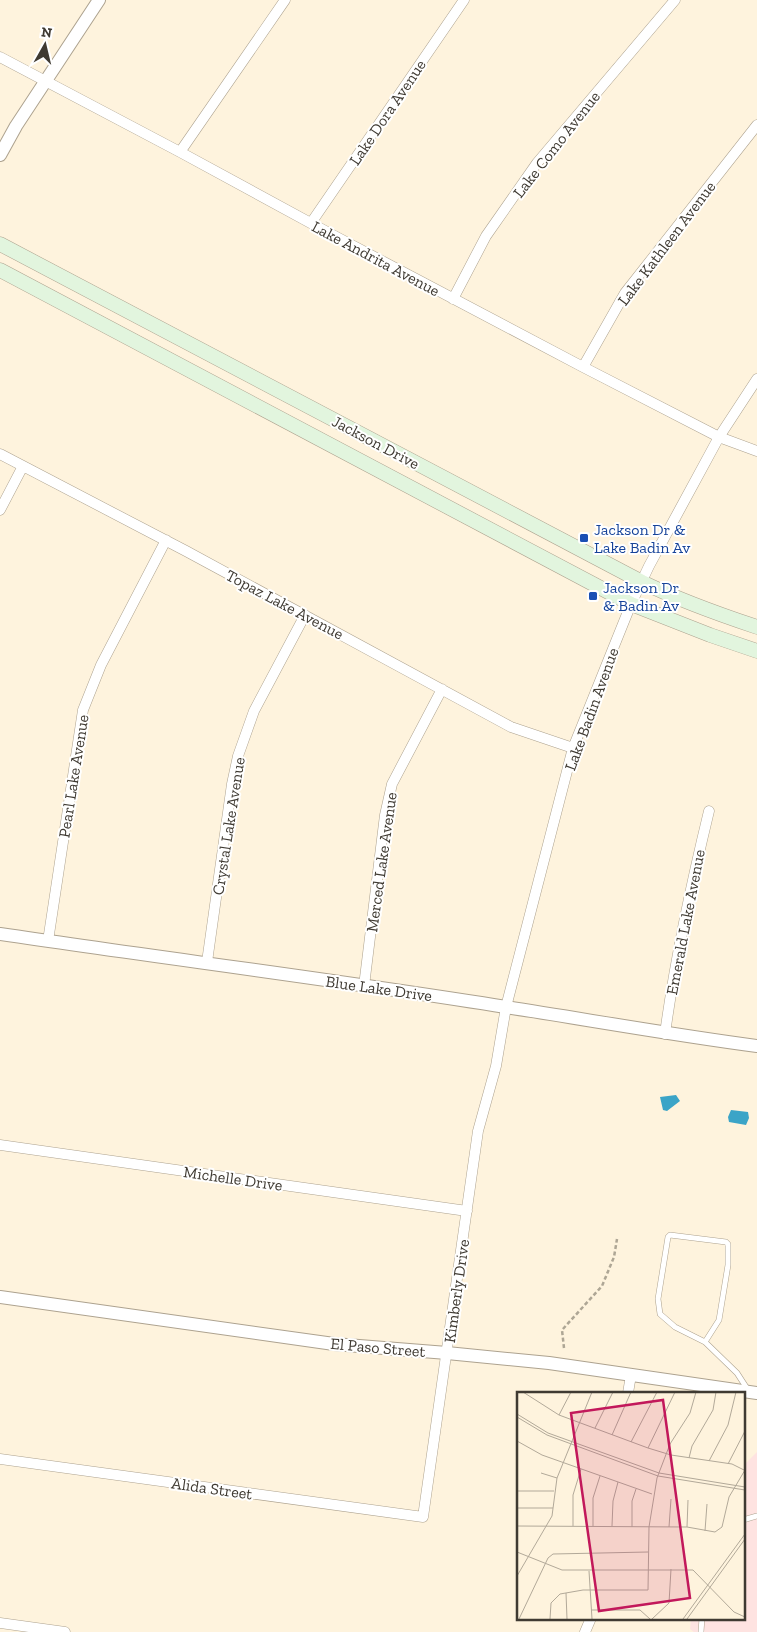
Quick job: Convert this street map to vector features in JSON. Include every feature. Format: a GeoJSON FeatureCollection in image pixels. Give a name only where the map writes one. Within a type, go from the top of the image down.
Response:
{"type":"FeatureCollection","features":[{"type":"Feature","properties":{"kind":"main road","name":"Jackson Drive"},"geometry":{"type":"LineString","coordinates":[[0,244],[642,582],[666,594],[757,627]]}},
{"type":"Feature","properties":{"kind":"main road","name":"Jackson Drive"},"geometry":{"type":"LineString","coordinates":[[0,270],[631,604],[710,636],[757,651]]}},
{"type":"Feature","properties":{"kind":"street"},"geometry":{"type":"LineString","coordinates":[[0,154],[16,126],[99,0]]}},
{"type":"Feature","properties":{"kind":"street"},"geometry":{"type":"LineString","coordinates":[[180,152],[285,0]]}},
{"type":"Feature","properties":{"kind":"street","name":"Lake Dora Avenue"},"geometry":{"type":"LineString","coordinates":[[311,223],[464,0]]}},
{"type":"Feature","properties":{"kind":"street","name":"Lake Como Avenue"},"geometry":{"type":"LineString","coordinates":[[453,299],[486,236],[537,163],[675,0]]}},
{"type":"Feature","properties":{"kind":"street","name":"Lake Andrita Avenue"},"geometry":{"type":"LineString","coordinates":[[0,57],[583,367],[719,437],[757,451]]}},
{"type":"Feature","properties":{"kind":"street","name":"Lake Kathleen Avenue"},"geometry":{"type":"LineString","coordinates":[[583,367],[625,293],[757,125]]}},
{"type":"Feature","properties":{"kind":"street","name":"Lake Badin Avenue"},"geometry":{"type":"LineString","coordinates":[[496,1066],[506,1007],[573,748],[631,604],[719,437],[757,378]]}},
{"type":"Feature","properties":{"kind":"street","name":"Topaz Lake Avenue"},"geometry":{"type":"LineString","coordinates":[[0,454],[166,540],[511,727],[573,748]]}},
{"type":"Feature","properties":{"kind":"street"},"geometry":{"type":"LineString","coordinates":[[0,510],[23,466]]}},
{"type":"Feature","properties":{"kind":"street","name":"Pearl Lake Avenue"},"geometry":{"type":"LineString","coordinates":[[48,941],[83,710],[101,665],[166,540]]}},
{"type":"Feature","properties":{"kind":"street","name":"Crystal Lake Avenue"},"geometry":{"type":"LineString","coordinates":[[207,962],[232,784],[238,756],[254,711],[305,615]]}},
{"type":"Feature","properties":{"kind":"street","name":"Merced Lake Avenue"},"geometry":{"type":"LineString","coordinates":[[364,986],[385,815],[392,784],[442,689]]}},
{"type":"Feature","properties":{"kind":"street","name":"Emerald Lake Avenue"},"geometry":{"type":"LineString","coordinates":[[664,1034],[674,971],[709,811]]}},
{"type":"Feature","properties":{"kind":"street","name":"Blue Lake Drive"},"geometry":{"type":"LineString","coordinates":[[0,934],[207,962],[506,1007],[664,1034],[757,1046]]}},
{"type":"Feature","properties":{"kind":"street","name":"Kimberly Drive"},"geometry":{"type":"LineString","coordinates":[[423,1517],[478,1131],[496,1066]]}},
{"type":"Feature","properties":{"kind":"street","name":"Michelle Drive"},"geometry":{"type":"LineString","coordinates":[[0,1145],[467,1211]]}},
{"type":"Feature","properties":{"kind":"street","name":"El Paso Street"},"geometry":{"type":"LineString","coordinates":[[0,1297],[334,1344],[549,1363],[753,1393]]}},
{"type":"Feature","properties":{"kind":"street"},"geometry":{"type":"LineString","coordinates":[[628,1392],[631,1375]]}},
{"type":"Feature","properties":{"kind":"street","name":"Alida Street"},"geometry":{"type":"LineString","coordinates":[[0,1459],[423,1517]]}},
{"type":"Feature","properties":{"kind":"street"},"geometry":{"type":"LineString","coordinates":[[585,1632],[590,1620]]}},
{"type":"Feature","properties":{"kind":"street"},"geometry":{"type":"LineString","coordinates":[[0,1623],[65,1632]]}},
{"type":"Feature","properties":{"kind":"lane"},"geometry":{"type":"LineString","coordinates":[[705,1342],[719,1320],[728,1265],[728,1244],[726,1242],[670,1235],[668,1237],[658,1299],[660,1314],[675,1327],[705,1342],[737,1373],[753,1393]]}},
{"type":"Feature","properties":{"kind":"lane"},"geometry":{"type":"LineString","coordinates":[[744,1520],[757,1516]]}},
{"type":"Feature","properties":{"kind":"path"},"geometry":{"type":"LineString","coordinates":[[564,1348],[562,1330],[602,1286],[614,1258],[617,1239]]}},
{"type":"Feature","properties":{"kind":"shaded area"},"geometry":{"type":"Polygon","coordinates":[[[757,1452],[757,1632],[694,1632],[690,1629],[691,1620],[744,1620],[744,1465],[757,1452]]]}},
{"type":"Feature","properties":{"kind":"water"},"geometry":{"type":"Polygon","coordinates":[[[676,1095],[680,1101],[667,1111],[663,1110],[660,1097],[676,1095]]]}},
{"type":"Feature","properties":{"kind":"water"},"geometry":{"type":"Polygon","coordinates":[[[731,1110],[748,1112],[749,1118],[746,1125],[729,1122],[728,1117],[731,1110]]]}},
{"type":"Feature","properties":{"kind":"place","name":"Jackson Dr & Lake Badin Av"},"geometry":{"type":"Point","coordinates":[584,538]}},
{"type":"Feature","properties":{"kind":"place","name":"Jackson Dr & Badin Av"},"geometry":{"type":"Point","coordinates":[593,596]}}]}
